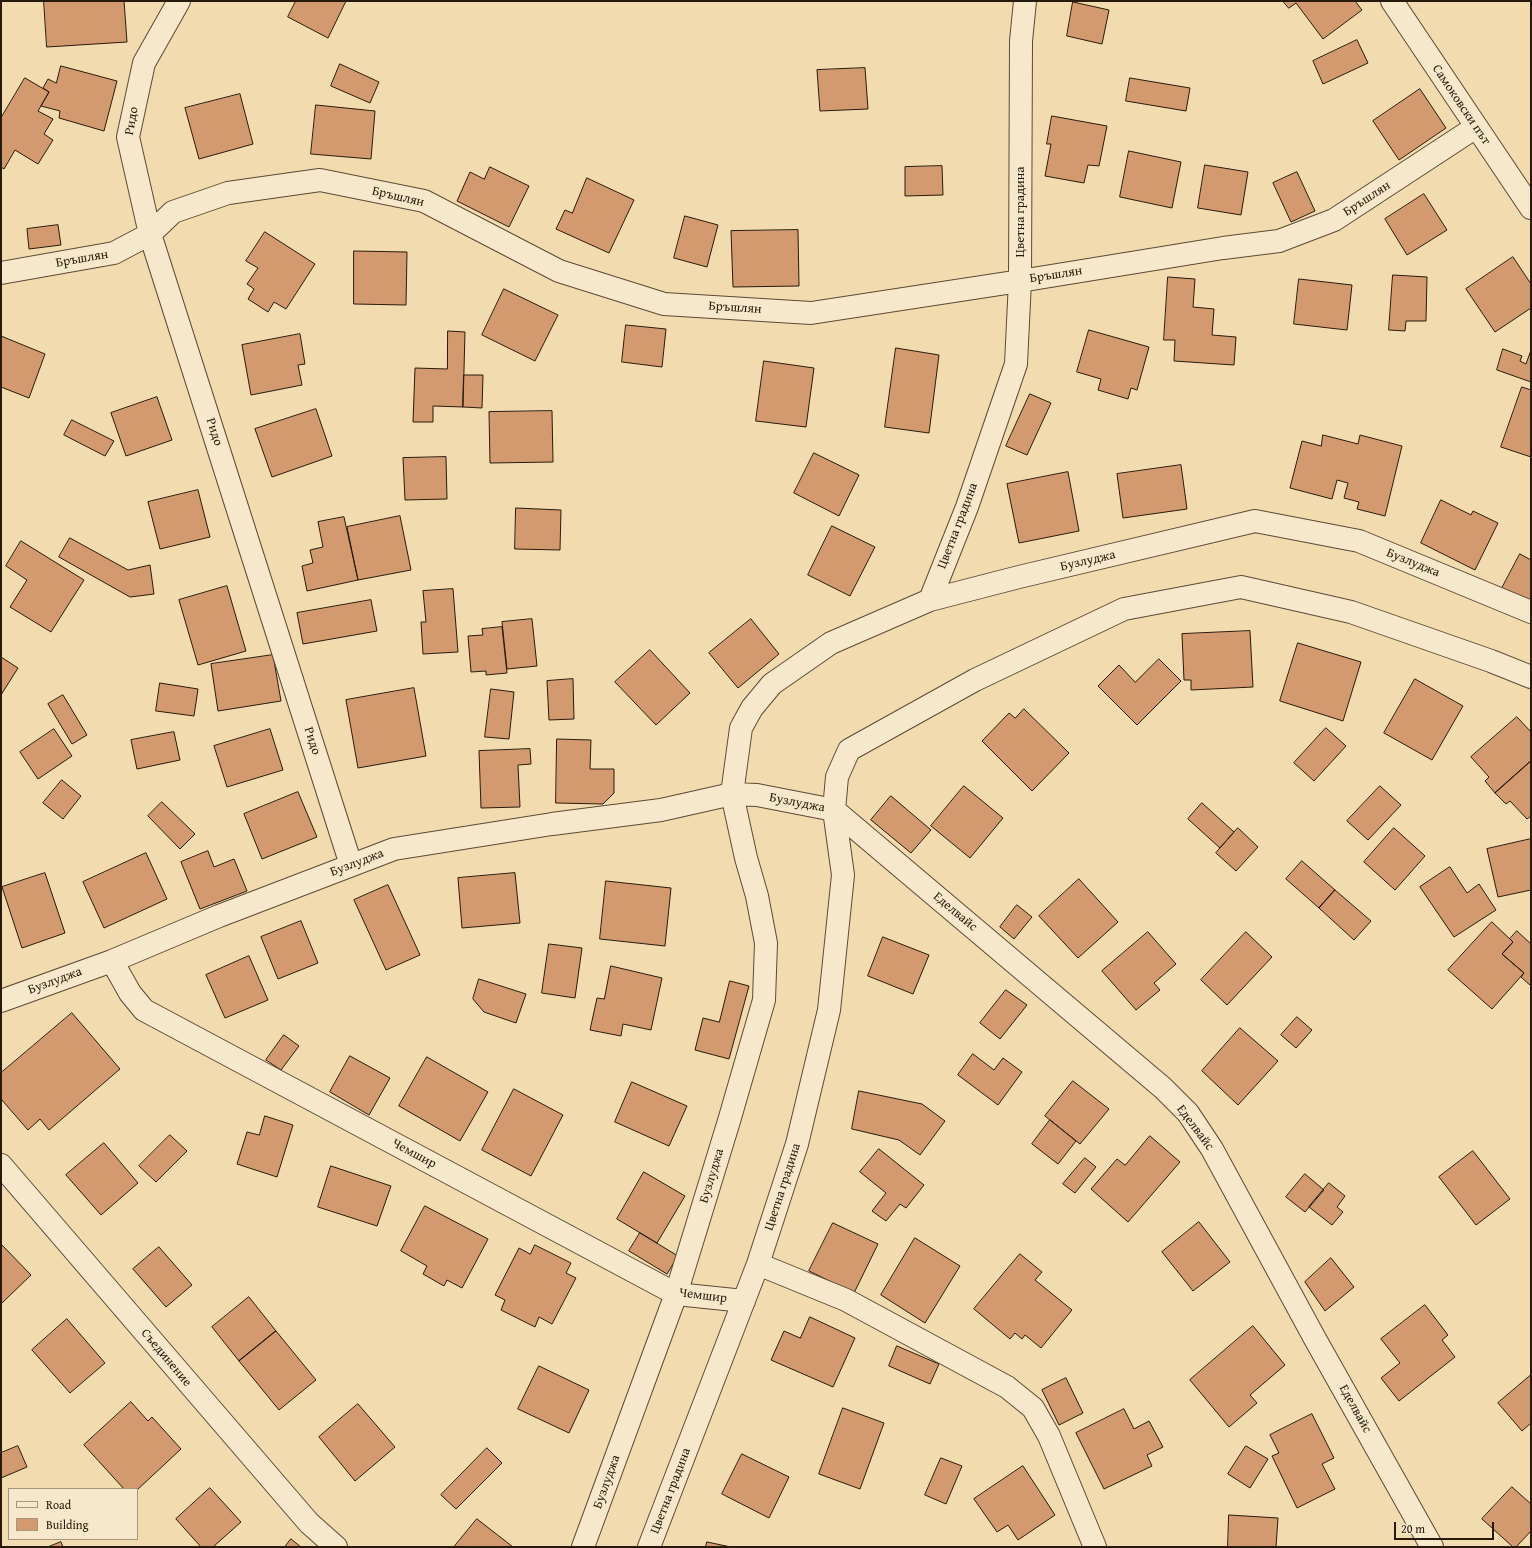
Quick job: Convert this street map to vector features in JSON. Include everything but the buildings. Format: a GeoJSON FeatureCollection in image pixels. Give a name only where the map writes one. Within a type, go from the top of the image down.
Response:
{"type":"FeatureCollection","features":[{"type":"Feature","properties":{"kind":"street","name":"Ридо"},"geometry":{"type":"LineString","coordinates":[[179,1],[144,64],[128,137],[150,234],[351,865]]}},
{"type":"Feature","properties":{"kind":"street","name":"Цветна градина"},"geometry":{"type":"LineString","coordinates":[[930,600],[966,507],[1016,364],[1020,281],[1021,42],[1025,1]]}},
{"type":"Feature","properties":{"kind":"street","name":"Самоковски път"},"geometry":{"type":"LineString","coordinates":[[1392,1],[1531,208]]}},
{"type":"Feature","properties":{"kind":"street","name":"Бръшлян"},"geometry":{"type":"LineString","coordinates":[[1,273],[114,253],[150,234],[173,212],[228,193],[320,180],[424,201],[559,271],[664,304],[812,313],[1223,248],[1279,241],[1334,220],[1476,127]]}},
{"type":"Feature","properties":{"kind":"street","name":"Бузлуджа"},"geometry":{"type":"LineString","coordinates":[[583,1547],[676,1294],[729,1122],[764,1000],[766,943],[757,896],[746,858],[732,794],[741,728],[752,708],[772,684],[831,643],[930,600],[1019,577],[1255,521],[1359,541],[1531,612]]}},
{"type":"Feature","properties":{"kind":"street","name":"Бузлуджа"},"geometry":{"type":"LineString","coordinates":[[1,1001],[112,961],[219,916],[394,849],[552,824],[661,810],[732,794],[757,795],[834,810],[837,777],[848,750],[976,680],[1124,609],[1241,587],[1351,612],[1491,661],[1531,677]]}},
{"type":"Feature","properties":{"kind":"street","name":"Цветна градина"},"geometry":{"type":"LineString","coordinates":[[649,1547],[758,1264],[797,1144],[829,1010],[843,875],[834,810]]}},
{"type":"Feature","properties":{"kind":"street","name":"Еделвайс"},"geometry":{"type":"LineString","coordinates":[[834,810],[1157,1083],[1188,1113],[1212,1149],[1314,1337],[1432,1547]]}},
{"type":"Feature","properties":{"kind":"street","name":"Чемшир"},"geometry":{"type":"LineString","coordinates":[[112,961],[130,993],[144,1010],[676,1294],[744,1301]]}},
{"type":"Feature","properties":{"kind":"street","name":"Съединение"},"geometry":{"type":"LineString","coordinates":[[1,1165],[304,1517],[336,1547]]}},
{"type":"Feature","properties":{"kind":"street"},"geometry":{"type":"LineString","coordinates":[[758,1264],[846,1300],[1007,1387],[1033,1408],[1049,1436],[1095,1547]]}}]}
